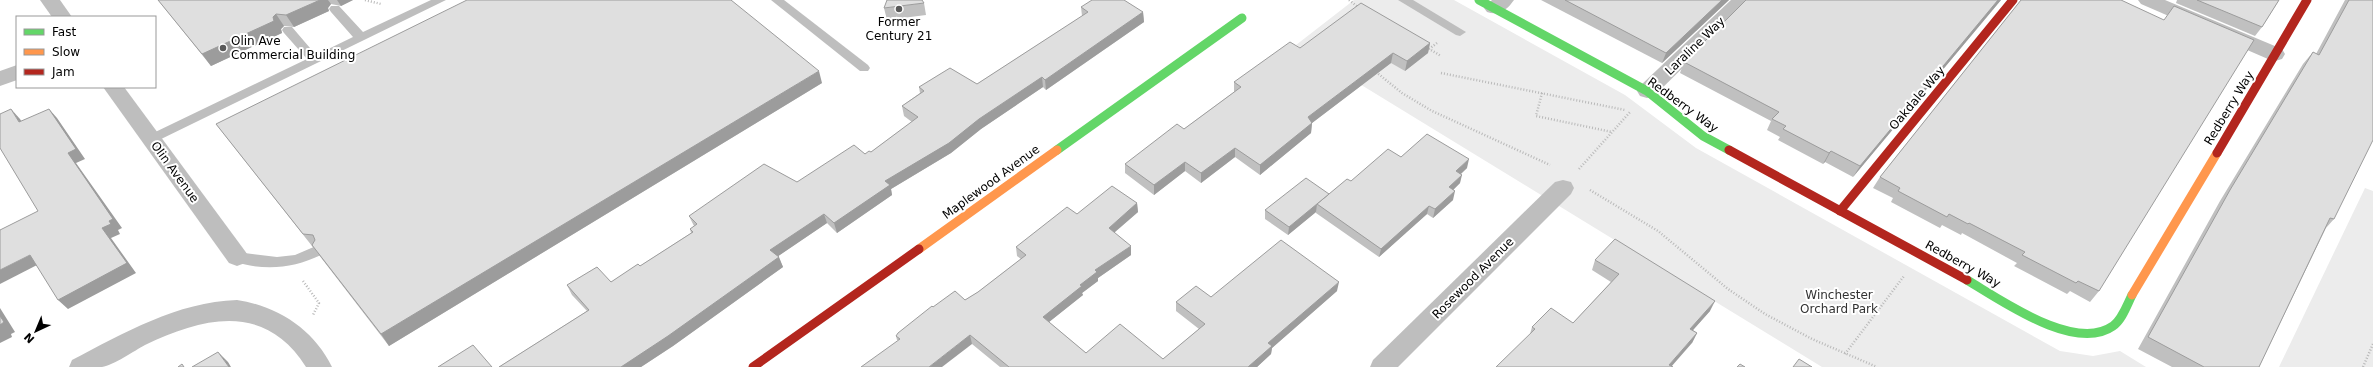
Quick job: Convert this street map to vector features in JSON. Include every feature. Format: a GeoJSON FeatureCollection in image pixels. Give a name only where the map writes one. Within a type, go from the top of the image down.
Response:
{"type":"FeatureCollection","features":[{"type":"Feature","properties":{"kind":"street"},"geometry":{"type":"LineString","coordinates":[[50,0],[61,16]]}},
{"type":"Feature","properties":{"kind":"street","name":"Laraline Way"},"geometry":{"type":"LineString","coordinates":[[1647,91],[1742,0]]}},
{"type":"Feature","properties":{"kind":"street","name":"Oakdale Way"},"geometry":{"type":"LineString","coordinates":[[1840,211],[2013,0]]}},
{"type":"Feature","properties":{"kind":"street"},"geometry":{"type":"LineString","coordinates":[[2148,0],[2275,54]]}},
{"type":"Feature","properties":{"kind":"street","name":"Redberry Way"},"geometry":{"type":"LineString","coordinates":[[1492,3],[1647,91],[1703,136],[2051,326],[2079,337],[2102,334],[2114,326],[2307,0]]}},
{"type":"Feature","properties":{"kind":"street","name":"Maplewood Avenue"},"geometry":{"type":"LineString","coordinates":[[753,367],[1242,18]]}},
{"type":"Feature","properties":{"kind":"street"},"geometry":{"type":"LineString","coordinates":[[0,80],[16,72]]}},
{"type":"Feature","properties":{"kind":"street","name":"Olin Avenue"},"geometry":{"type":"LineString","coordinates":[[114,88],[237,257]]}},
{"type":"Feature","properties":{"kind":"street","name":"Rosewood Avenue"},"geometry":{"type":"LineString","coordinates":[[1382,367],[1569,180]]}},
{"type":"Feature","properties":{"kind":"street"},"geometry":{"type":"LineString","coordinates":[[81,367],[168,324],[211,312],[238,310],[264,318],[300,340],[320,367]]}},
{"type":"Feature","properties":{"kind":"lane"},"geometry":{"type":"LineString","coordinates":[[152,139],[440,0]]}},
{"type":"Feature","properties":{"kind":"lane"},"geometry":{"type":"LineString","coordinates":[[777,0],[864,68]]}},
{"type":"Feature","properties":{"kind":"lane"},"geometry":{"type":"LineString","coordinates":[[1404,0],[1460,32]]}},
{"type":"Feature","properties":{"kind":"lane"},"geometry":{"type":"LineString","coordinates":[[335,8],[361,38]]}},
{"type":"Feature","properties":{"kind":"lane"},"geometry":{"type":"LineString","coordinates":[[288,30],[314,60]]}},
{"type":"Feature","properties":{"kind":"lane"},"geometry":{"type":"LineString","coordinates":[[237,257],[270,264],[304,258],[316,251]]}},
{"type":"Feature","properties":{"kind":"path"},"geometry":{"type":"LineString","coordinates":[[1349,0],[1364,11]]}},
{"type":"Feature","properties":{"kind":"path"},"geometry":{"type":"LineString","coordinates":[[1423,45],[1441,56]]}},
{"type":"Feature","properties":{"kind":"path"},"geometry":{"type":"LineString","coordinates":[[1372,68],[1411,99],[1496,141],[1530,153],[1553,168]]}},
{"type":"Feature","properties":{"kind":"path"},"geometry":{"type":"LineString","coordinates":[[1441,73],[1631,111],[1569,180]]}},
{"type":"Feature","properties":{"kind":"path"},"geometry":{"type":"LineString","coordinates":[[1542,93],[1536,116],[1612,132]]}},
{"type":"Feature","properties":{"kind":"path"},"geometry":{"type":"LineString","coordinates":[[1588,188],[1667,238],[1716,280],[1750,304],[1792,330],[1877,367]]}},
{"type":"Feature","properties":{"kind":"path"},"geometry":{"type":"LineString","coordinates":[[270,264],[304,281],[319,303],[300,340]]}},
{"type":"Feature","properties":{"kind":"path"},"geometry":{"type":"LineString","coordinates":[[1845,354],[1906,273]]}},
{"type":"Feature","properties":{"kind":"path"},"geometry":{"type":"LineString","coordinates":[[2363,367],[2373,344]]}},
{"type":"Feature","properties":{"kind":"green space","name":"Winchester Orchard Park"},"geometry":{"type":"Polygon","coordinates":[[[1354,0],[1454,0],[1625,95],[1696,148],[2060,351],[2093,356],[2120,351],[2146,367],[1822,367],[1296,45],[1354,0]]]}},
{"type":"Feature","properties":{"kind":"green space"},"geometry":{"type":"Polygon","coordinates":[[[2365,188],[2373,191],[2373,367],[2279,367],[2365,188]]]}},
{"type":"Feature","properties":{"kind":"building","name":"Olin Ave Commercial Building"},"geometry":{"type":"Polygon","coordinates":[[[158,0],[320,0],[286,15],[276,14],[273,17],[274,21],[202,54],[158,0]]]}},
{"type":"Feature","properties":{"kind":"building"},"geometry":{"type":"Polygon","coordinates":[[[467,0],[731,0],[819,71],[381,334],[312,245],[315,240],[313,235],[303,234],[216,124],[467,0]]]}},
{"type":"Feature","properties":{"kind":"building"},"geometry":{"type":"Polygon","coordinates":[[[887,0],[922,0],[924,3],[884,8],[887,0]]]}},
{"type":"Feature","properties":{"kind":"building"},"geometry":{"type":"Polygon","coordinates":[[[1092,0],[1124,0],[1143,12],[1045,80],[1042,77],[979,119],[949,143],[885,181],[890,185],[834,223],[824,214],[770,250],[779,257],[668,336],[621,367],[499,367],[589,310],[567,285],[597,267],[611,282],[638,264],[640,266],[693,232],[690,229],[697,224],[689,216],[764,164],[797,182],[854,145],[865,154],[869,151],[871,152],[918,117],[902,106],[924,91],[919,87],[950,68],[977,84],[1088,12],[1081,7],[1092,0]]]}},
{"type":"Feature","properties":{"kind":"building"},"geometry":{"type":"Polygon","coordinates":[[[1565,0],[1722,0],[1666,53],[1565,0]]]}},
{"type":"Feature","properties":{"kind":"building"},"geometry":{"type":"Polygon","coordinates":[[[1746,0],[1998,0],[1860,166],[1831,151],[1829,153],[1783,129],[1786,126],[1772,119],[1779,112],[1684,62],[1746,0]]]}},
{"type":"Feature","properties":{"kind":"building"},"geometry":{"type":"Polygon","coordinates":[[[2021,0],[2121,0],[2164,20],[2174,6],[2254,40],[2099,291],[2078,281],[2076,283],[2022,255],[2025,252],[1969,223],[1968,224],[1949,214],[1947,217],[1898,191],[1900,188],[1880,177],[2021,0]]]}},
{"type":"Feature","properties":{"kind":"building"},"geometry":{"type":"Polygon","coordinates":[[[2197,0],[2279,0],[2262,27],[2197,0]]]}},
{"type":"Feature","properties":{"kind":"building"},"geometry":{"type":"Polygon","coordinates":[[[2349,0],[2373,0],[2373,140],[2334,219],[2330,218],[2259,367],[2204,367],[2148,337],[2230,190],[2313,52],[2319,55],[2349,0]]]}},
{"type":"Feature","properties":{"kind":"building"},"geometry":{"type":"Polygon","coordinates":[[[1361,3],[1430,43],[1407,61],[1393,53],[1308,117],[1312,123],[1260,165],[1235,148],[1201,173],[1185,162],[1154,185],[1125,164],[1177,124],[1184,129],[1241,87],[1234,82],[1290,42],[1300,48],[1361,3]]]}},
{"type":"Feature","properties":{"kind":"building"},"geometry":{"type":"Polygon","coordinates":[[[11,109],[19,122],[49,109],[76,149],[68,153],[113,219],[109,221],[111,224],[102,228],[127,263],[58,300],[30,255],[0,270],[0,230],[38,211],[0,148],[0,114],[11,109]]]}},
{"type":"Feature","properties":{"kind":"building"},"geometry":{"type":"Polygon","coordinates":[[[1427,134],[1469,159],[1456,171],[1462,175],[1449,187],[1455,191],[1435,209],[1429,206],[1381,249],[1317,204],[1347,179],[1351,181],[1388,149],[1401,157],[1427,134]]]}},
{"type":"Feature","properties":{"kind":"building"},"geometry":{"type":"Polygon","coordinates":[[[1306,178],[1329,194],[1289,227],[1265,210],[1306,178]]]}},
{"type":"Feature","properties":{"kind":"building"},"geometry":{"type":"Polygon","coordinates":[[[1112,186],[1137,203],[1109,228],[1131,246],[1095,270],[1097,272],[1080,285],[1082,286],[1043,317],[1086,353],[1120,324],[1163,359],[1205,324],[1176,302],[1196,286],[1211,297],[1281,240],[1339,282],[1268,343],[1272,346],[1248,367],[1009,367],[970,335],[929,367],[861,367],[900,339],[896,336],[898,333],[932,306],[933,307],[955,291],[965,300],[978,292],[1026,255],[1016,247],[1067,207],[1077,214],[1112,186]]]}},
{"type":"Feature","properties":{"kind":"building"},"geometry":{"type":"Polygon","coordinates":[[[1615,239],[1715,301],[1690,329],[1697,333],[1669,365],[1673,367],[1496,367],[1535,329],[1532,327],[1551,308],[1573,323],[1619,274],[1595,260],[1615,239]]]}},
{"type":"Feature","properties":{"kind":"building"},"geometry":{"type":"Polygon","coordinates":[[[0,316],[4,322],[0,325],[0,316]]]}},
{"type":"Feature","properties":{"kind":"building"},"geometry":{"type":"Polygon","coordinates":[[[473,345],[492,367],[438,367],[473,345]]]}},
{"type":"Feature","properties":{"kind":"building"},"geometry":{"type":"Polygon","coordinates":[[[218,352],[229,367],[192,367],[218,352]]]}},
{"type":"Feature","properties":{"kind":"building"},"geometry":{"type":"Polygon","coordinates":[[[1799,359],[1812,367],[1793,367],[1799,359]]]}},
{"type":"Feature","properties":{"kind":"building"},"geometry":{"type":"Polygon","coordinates":[[[1740,364],[1745,367],[1737,367],[1740,364]]]}},
{"type":"Feature","properties":{"kind":"traffic: fast"},"geometry":{"type":"LineString","coordinates":[[1479,0],[1647,91],[1703,136],[1729,150]]}},
{"type":"Feature","properties":{"kind":"traffic: fast"},"geometry":{"type":"LineString","coordinates":[[1057,150],[1242,18]]}},
{"type":"Feature","properties":{"kind":"traffic: fast"},"geometry":{"type":"LineString","coordinates":[[1967,280],[2040,321],[2082,334],[2100,333],[2114,326],[2132,295]]}},
{"type":"Feature","properties":{"kind":"traffic: slow"},"geometry":{"type":"LineString","coordinates":[[919,249],[1057,150]]}},
{"type":"Feature","properties":{"kind":"traffic: slow"},"geometry":{"type":"LineString","coordinates":[[2132,295],[2217,153]]}},
{"type":"Feature","properties":{"kind":"traffic: jam"},"geometry":{"type":"LineString","coordinates":[[1840,211],[2013,0]]}},
{"type":"Feature","properties":{"kind":"traffic: jam"},"geometry":{"type":"LineString","coordinates":[[2217,153],[2307,0]]}},
{"type":"Feature","properties":{"kind":"traffic: jam"},"geometry":{"type":"LineString","coordinates":[[1729,150],[1967,280]]}},
{"type":"Feature","properties":{"kind":"traffic: jam"},"geometry":{"type":"LineString","coordinates":[[753,367],[919,249]]}},
{"type":"Feature","properties":{"kind":"place","name":"Former Century 21"},"geometry":{"type":"Point","coordinates":[899,9]}},
{"type":"Feature","properties":{"kind":"place","name":"Olin Ave Commercial Building"},"geometry":{"type":"Point","coordinates":[223,48]}}]}
